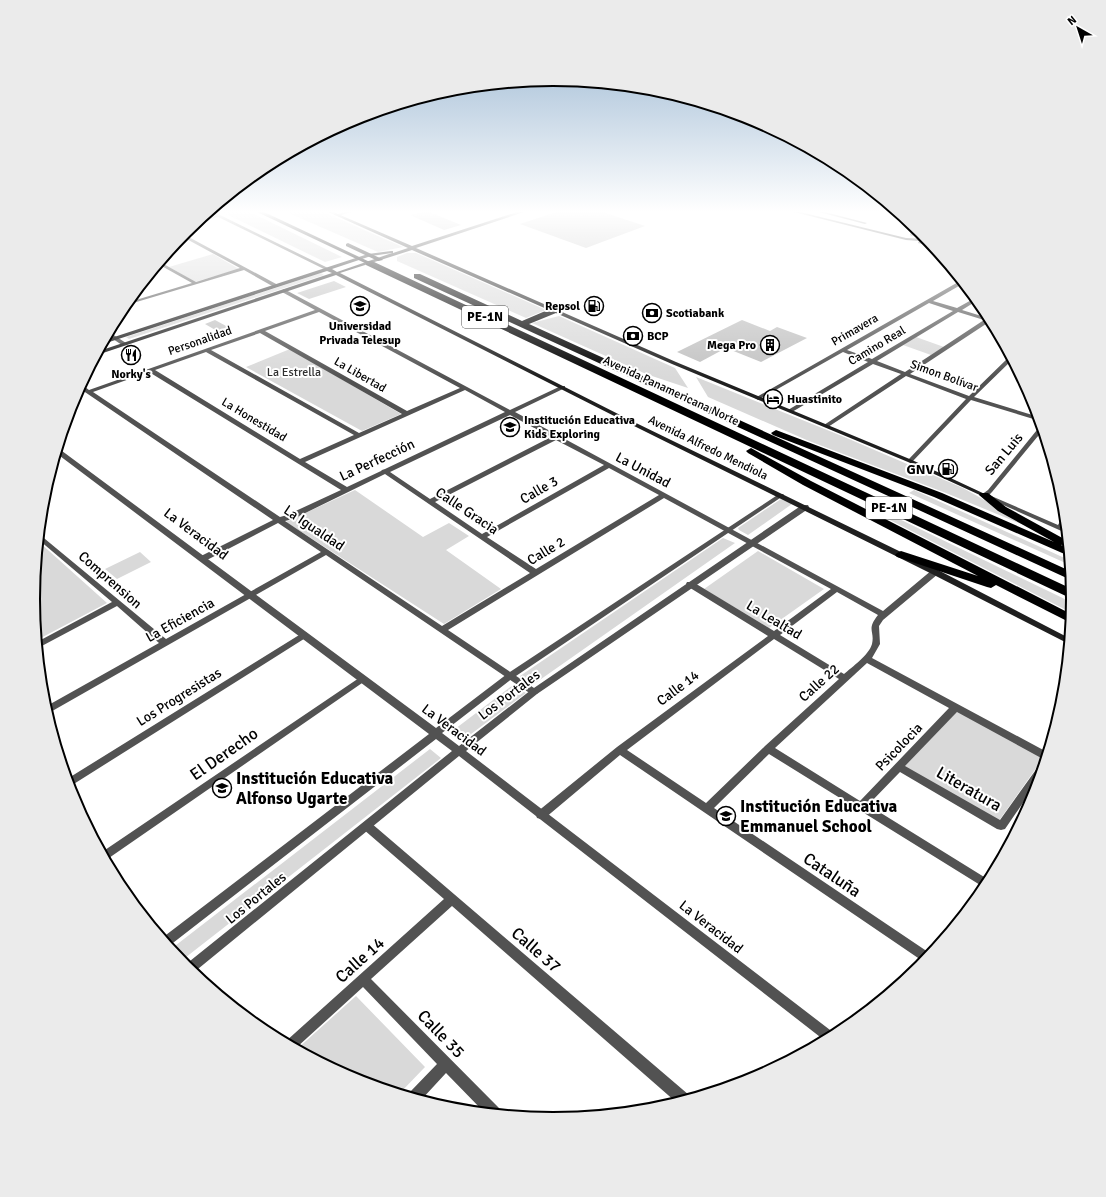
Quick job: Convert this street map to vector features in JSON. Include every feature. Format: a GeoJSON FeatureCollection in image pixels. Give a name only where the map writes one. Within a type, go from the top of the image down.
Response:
{"type":"FeatureCollection","features":[{"type":"Feature","properties":{"kind":"highway","name":"Avenida Panamericana Norte"},"geometry":{"type":"LineString","coordinates":[[386,267],[704,421],[1066,591]]}},
{"type":"Feature","properties":{"kind":"highway","name":"Avenida Panamericana Norte"},"geometry":{"type":"LineString","coordinates":[[395,267],[1065,573]]}},
{"type":"Feature","properties":{"kind":"highway"},"geometry":{"type":"LineString","coordinates":[[522,324],[553,310]]}},
{"type":"Feature","properties":{"kind":"highway"},"geometry":{"type":"LineString","coordinates":[[725,418],[754,424],[938,495],[1064,551]]}},
{"type":"Feature","properties":{"kind":"highway"},"geometry":{"type":"LineString","coordinates":[[704,421],[736,442],[807,483],[1065,616]]}},
{"type":"Feature","properties":{"kind":"highway"},"geometry":{"type":"LineString","coordinates":[[984,495],[1002,509],[1063,543]]}},
{"type":"Feature","properties":{"kind":"highway"},"geometry":{"type":"LineString","coordinates":[[901,555],[1024,594]]}},
{"type":"Feature","properties":{"kind":"main road"},"geometry":{"type":"LineString","coordinates":[[110,340],[335,267]]}},
{"type":"Feature","properties":{"kind":"main road"},"geometry":{"type":"LineString","coordinates":[[104,351],[337,274],[353,267]]}},
{"type":"Feature","properties":{"kind":"main road"},"geometry":{"type":"LineString","coordinates":[[454,267],[758,398],[910,461],[984,495]]}},
{"type":"Feature","properties":{"kind":"main road","name":"Avenida Alfredo Mendiola"},"geometry":{"type":"LineString","coordinates":[[328,269],[632,423],[935,572],[1064,639]]}},
{"type":"Feature","properties":{"kind":"street"},"geometry":{"type":"LineString","coordinates":[[166,267],[195,283]]}},
{"type":"Feature","properties":{"kind":"street"},"geometry":{"type":"LineString","coordinates":[[239,267],[276,286]]}},
{"type":"Feature","properties":{"kind":"street","name":"Avenida Alfredo Mendiola"},"geometry":{"type":"LineString","coordinates":[[324,267],[328,269]]}},
{"type":"Feature","properties":{"kind":"street"},"geometry":{"type":"LineString","coordinates":[[135,301],[243,269]]}},
{"type":"Feature","properties":{"kind":"street","name":"Primavera"},"geometry":{"type":"LineString","coordinates":[[758,398],[958,284]]}},
{"type":"Feature","properties":{"kind":"street","name":"La Unidad"},"geometry":{"type":"LineString","coordinates":[[284,291],[609,465],[884,615]]}},
{"type":"Feature","properties":{"kind":"street"},"geometry":{"type":"LineString","coordinates":[[929,301],[983,318]]}},
{"type":"Feature","properties":{"kind":"street","name":"Camino Real"},"geometry":{"type":"LineString","coordinates":[[790,411],[972,302]]}},
{"type":"Feature","properties":{"kind":"street","name":"Personalidad"},"geometry":{"type":"LineString","coordinates":[[88,392],[320,310]]}},
{"type":"Feature","properties":{"kind":"street"},"geometry":{"type":"LineString","coordinates":[[826,426],[986,323]]}},
{"type":"Feature","properties":{"kind":"street","name":"La Libertad"},"geometry":{"type":"LineString","coordinates":[[261,331],[407,414]]}},
{"type":"Feature","properties":{"kind":"street"},"geometry":{"type":"LineString","coordinates":[[112,336],[124,344]]}},
{"type":"Feature","properties":{"kind":"street"},"geometry":{"type":"LineString","coordinates":[[206,350],[358,435]]}},
{"type":"Feature","properties":{"kind":"street","name":"Simon Bolívar"},"geometry":{"type":"LineString","coordinates":[[842,350],[970,398],[1033,417]]}},
{"type":"Feature","properties":{"kind":"street"},"geometry":{"type":"LineString","coordinates":[[910,461],[1007,362]]}},
{"type":"Feature","properties":{"kind":"street","name":"La Honestidad"},"geometry":{"type":"LineString","coordinates":[[150,370],[301,461],[346,490]]}},
{"type":"Feature","properties":{"kind":"street","name":"La Perfección"},"geometry":{"type":"LineString","coordinates":[[204,558],[278,520],[290,517],[563,387]]}},
{"type":"Feature","properties":{"kind":"street"},"geometry":{"type":"LineString","coordinates":[[301,461],[465,388]]}},
{"type":"Feature","properties":{"kind":"street","name":"La Igualdad"},"geometry":{"type":"LineString","coordinates":[[85,390],[534,692]]}},
{"type":"Feature","properties":{"kind":"street","name":"San Luis"},"geometry":{"type":"LineString","coordinates":[[984,495],[1038,432]]}},
{"type":"Feature","properties":{"kind":"street"},"geometry":{"type":"LineString","coordinates":[[430,502],[556,437]]}},
{"type":"Feature","properties":{"kind":"street","name":"La Veracidad"},"geometry":{"type":"LineString","coordinates":[[61,453],[204,558],[434,734],[459,751],[825,1033]]}},
{"type":"Feature","properties":{"kind":"street","name":"Calle 3"},"geometry":{"type":"LineString","coordinates":[[482,537],[609,465]]}},
{"type":"Feature","properties":{"kind":"street","name":"Calle Gracia"},"geometry":{"type":"LineString","coordinates":[[384,472],[536,573]]}},
{"type":"Feature","properties":{"kind":"street","name":"Calle 2"},"geometry":{"type":"LineString","coordinates":[[442,630],[664,495]]}},
{"type":"Feature","properties":{"kind":"street","name":"Los Portales"},"geometry":{"type":"LineString","coordinates":[[169,939],[510,676],[780,495]]}},
{"type":"Feature","properties":{"kind":"street"},"geometry":{"type":"LineString","coordinates":[[984,495],[1062,529]]}},
{"type":"Feature","properties":{"kind":"street","name":"Los Portales"},"geometry":{"type":"LineString","coordinates":[[194,965],[534,692],[690,584],[805,507]]}},
{"type":"Feature","properties":{"kind":"street","name":"Comprension"},"geometry":{"type":"LineString","coordinates":[[43,540],[116,603],[165,643]]}},
{"type":"Feature","properties":{"kind":"street","name":"La Eficiencia"},"geometry":{"type":"LineString","coordinates":[[52,708],[326,552]]}},
{"type":"Feature","properties":{"kind":"street","name":"Calle 22"},"geometry":{"type":"LineString","coordinates":[[706,809],[768,749],[866,659],[875,649],[878,641],[875,626],[884,615],[935,572]]}},
{"type":"Feature","properties":{"kind":"street","name":"La Lealtad"},"geometry":{"type":"LineString","coordinates":[[690,584],[845,678]]}},
{"type":"Feature","properties":{"kind":"street","name":"Calle 14"},"geometry":{"type":"LineString","coordinates":[[540,814],[620,750],[836,589]]}},
{"type":"Feature","properties":{"kind":"street"},"geometry":{"type":"LineString","coordinates":[[42,643],[116,603]]}},
{"type":"Feature","properties":{"kind":"street","name":"Los Progresistas"},"geometry":{"type":"LineString","coordinates":[[73,780],[304,635]]}},
{"type":"Feature","properties":{"kind":"street"},"geometry":{"type":"LineString","coordinates":[[866,659],[1042,754]]}},
{"type":"Feature","properties":{"kind":"street","name":"El Derecho"},"geometry":{"type":"LineString","coordinates":[[108,853],[362,679]]}},
{"type":"Feature","properties":{"kind":"street","name":"Psicolocia"},"geometry":{"type":"LineString","coordinates":[[861,806],[956,707]]}},
{"type":"Feature","properties":{"kind":"street"},"geometry":{"type":"LineString","coordinates":[[768,749],[982,881]]}},
{"type":"Feature","properties":{"kind":"street","name":"Cataluña"},"geometry":{"type":"LineString","coordinates":[[620,750],[922,954]]}},
{"type":"Feature","properties":{"kind":"street","name":"Literatura"},"geometry":{"type":"LineString","coordinates":[[899,767],[1002,826],[1031,784]]}},
{"type":"Feature","properties":{"kind":"street","name":"Calle 37"},"geometry":{"type":"LineString","coordinates":[[367,826],[679,1096]]}},
{"type":"Feature","properties":{"kind":"street","name":"Calle 14"},"geometry":{"type":"LineString","coordinates":[[294,1042],[452,900]]}},
{"type":"Feature","properties":{"kind":"street","name":"Calle 35"},"geometry":{"type":"LineString","coordinates":[[363,979],[488,1107]]}},
{"type":"Feature","properties":{"kind":"street"},"geometry":{"type":"LineString","coordinates":[[418,1093],[446,1064]]}},
{"type":"Feature","properties":{"kind":"green space"},"geometry":{"type":"Polygon","coordinates":[[[169,267],[235,267],[239,269],[195,282],[169,267]]]}},
{"type":"Feature","properties":{"kind":"green space"},"geometry":{"type":"Polygon","coordinates":[[[410,267],[448,267],[546,310],[526,318],[410,267]]]}},
{"type":"Feature","properties":{"kind":"green space"},"geometry":{"type":"Polygon","coordinates":[[[321,273],[324,275],[129,339],[126,337],[321,273]]]}},
{"type":"Feature","properties":{"kind":"green space"},"geometry":{"type":"Polygon","coordinates":[[[559,316],[675,368],[688,388],[646,374],[532,323],[559,316]]]}},
{"type":"Feature","properties":{"kind":"green space"},"geometry":{"type":"Polygon","coordinates":[[[916,337],[944,347],[931,355],[903,345],[916,337]]]}},
{"type":"Feature","properties":{"kind":"green space","name":"La Estrella"},"geometry":{"type":"Polygon","coordinates":[[[290,349],[401,414],[362,431],[246,367],[290,349]]]}},
{"type":"Feature","properties":{"kind":"green space"},"geometry":{"type":"Polygon","coordinates":[[[696,377],[842,436],[963,488],[1043,533],[946,493],[809,441],[708,397],[696,377]]]}},
{"type":"Feature","properties":{"kind":"green space"},"geometry":{"type":"Polygon","coordinates":[[[355,490],[423,537],[449,523],[469,536],[446,550],[501,589],[444,624],[286,522],[355,490]]]}},
{"type":"Feature","properties":{"kind":"green space"},"geometry":{"type":"Polygon","coordinates":[[[914,490],[1064,558],[1065,563],[909,493],[914,490]]]}},
{"type":"Feature","properties":{"kind":"green space"},"geometry":{"type":"Polygon","coordinates":[[[781,499],[792,504],[748,535],[739,530],[738,528],[781,499]]]}},
{"type":"Feature","properties":{"kind":"green space"},"geometry":{"type":"Polygon","coordinates":[[[891,515],[1066,600],[1066,610],[886,518],[891,515]]]}},
{"type":"Feature","properties":{"kind":"green space"},"geometry":{"type":"Polygon","coordinates":[[[723,538],[735,543],[534,684],[529,684],[520,679],[520,676],[723,538]]]}},
{"type":"Feature","properties":{"kind":"green space"},"geometry":{"type":"Polygon","coordinates":[[[43,545],[107,603],[42,638],[40,598],[43,545]]]}},
{"type":"Feature","properties":{"kind":"green space"},"geometry":{"type":"Polygon","coordinates":[[[758,551],[824,589],[769,628],[704,589],[758,551]]]}},
{"type":"Feature","properties":{"kind":"green space"},"geometry":{"type":"Polygon","coordinates":[[[140,552],[151,562],[117,579],[105,569],[140,552]]]}},
{"type":"Feature","properties":{"kind":"green space"},"geometry":{"type":"Polygon","coordinates":[[[513,685],[526,693],[467,737],[455,729],[513,685]]]}},
{"type":"Feature","properties":{"kind":"green space"},"geometry":{"type":"Polygon","coordinates":[[[958,711],[1041,756],[1038,765],[998,822],[903,767],[958,711]]]}},
{"type":"Feature","properties":{"kind":"green space"},"geometry":{"type":"Polygon","coordinates":[[[430,749],[441,758],[186,957],[175,946],[430,749]]]}},
{"type":"Feature","properties":{"kind":"green space"},"geometry":{"type":"Polygon","coordinates":[[[356,996],[425,1067],[404,1089],[326,1059],[301,1046],[356,996]]]}},
{"type":"Feature","properties":{"kind":"building"},"geometry":{"type":"Polygon","coordinates":[[[334,281],[346,287],[309,299],[297,293],[334,281]]]}},
{"type":"Feature","properties":{"kind":"building"},"geometry":{"type":"Polygon","coordinates":[[[215,320],[228,327],[217,331],[205,324],[215,320]]]}},
{"type":"Feature","properties":{"kind":"building"},"geometry":{"type":"Polygon","coordinates":[[[742,320],[770,331],[777,327],[807,338],[761,362],[726,348],[700,362],[677,352],[742,320]]]}},
{"type":"Feature","properties":{"kind":"building","name":"Norky's"},"geometry":{"type":"Polygon","coordinates":[[[131,349],[142,356],[131,360],[121,353],[131,349]]]}},
{"type":"Feature","properties":{"kind":"place","name":"Universidad Privada Telesup"},"geometry":{"type":"Point","coordinates":[360,306]}},
{"type":"Feature","properties":{"kind":"place","name":"Repsol"},"geometry":{"type":"Point","coordinates":[594,306]}},
{"type":"Feature","properties":{"kind":"place","name":"Scotiabank"},"geometry":{"type":"Point","coordinates":[652,313]}},
{"type":"Feature","properties":{"kind":"place","name":"BCP"},"geometry":{"type":"Point","coordinates":[633,336]}},
{"type":"Feature","properties":{"kind":"place","name":"Mega Pro"},"geometry":{"type":"Point","coordinates":[770,345]}},
{"type":"Feature","properties":{"kind":"place","name":"Norky's"},"geometry":{"type":"Point","coordinates":[131,355]}},
{"type":"Feature","properties":{"kind":"place","name":"Huastinito"},"geometry":{"type":"Point","coordinates":[773,399]}},
{"type":"Feature","properties":{"kind":"place","name":"Institución Educativa Kids Exploring"},"geometry":{"type":"Point","coordinates":[510,427]}},
{"type":"Feature","properties":{"kind":"place","name":"GNV"},"geometry":{"type":"Point","coordinates":[948,469]}},
{"type":"Feature","properties":{"kind":"place","name":"Institución Educativa Alfonso Ugarte"},"geometry":{"type":"Point","coordinates":[222,788]}},
{"type":"Feature","properties":{"kind":"place","name":"Institución Educativa Emmanuel School"},"geometry":{"type":"Point","coordinates":[726,816]}}]}
